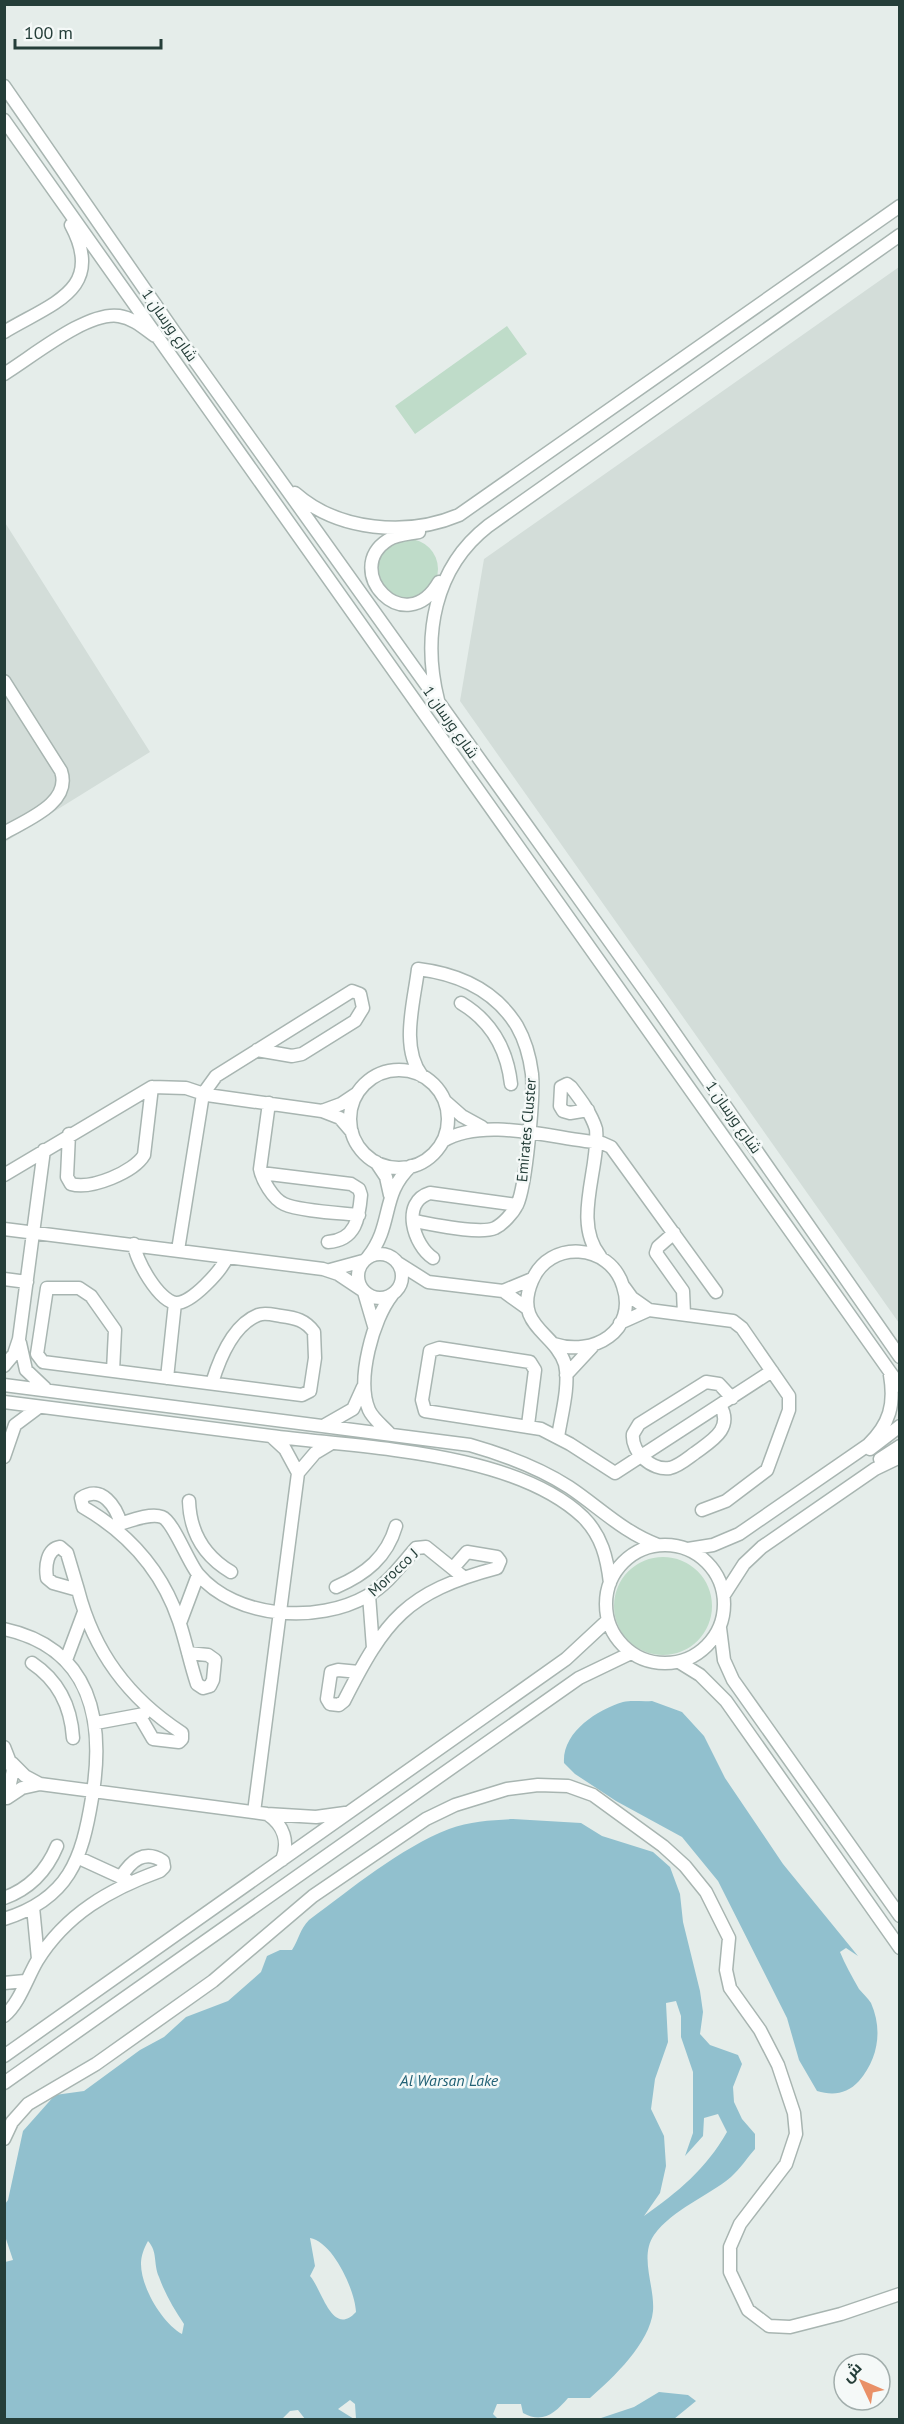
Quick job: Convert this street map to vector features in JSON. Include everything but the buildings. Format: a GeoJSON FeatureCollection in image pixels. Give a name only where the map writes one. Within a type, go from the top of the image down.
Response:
{"type":"FeatureCollection","features":[{"type":"Feature","properties":{"kind":"street","name":"شارع ورسان 1"},"geometry":{"type":"LineString","coordinates":[[4,86],[175,333],[440,707],[668,1023],[900,1357]]}},
{"type":"Feature","properties":{"kind":"street","name":"شارع ورسان 1"},"geometry":{"type":"LineString","coordinates":[[4,120],[166,345],[900,1386]]}},
{"type":"Feature","properties":{"kind":"street"},"geometry":{"type":"LineString","coordinates":[[4,332],[68,294],[82,273],[83,248],[51,187]]}},
{"type":"Feature","properties":{"kind":"street"},"geometry":{"type":"LineString","coordinates":[[900,206],[474,507],[420,532],[396,536],[380,547],[372,565],[372,575],[380,593],[397,604],[407,605],[426,599],[434,592],[453,557],[488,525],[900,235]]}},
{"type":"Feature","properties":{"kind":"street"},"geometry":{"type":"LineString","coordinates":[[4,374],[83,324],[103,316],[117,315],[131,319],[166,345]]}},
{"type":"Feature","properties":{"kind":"street"},"geometry":{"type":"LineString","coordinates":[[282,481],[316,508],[350,523],[378,527],[440,524]]}},
{"type":"Feature","properties":{"kind":"street"},"geometry":{"type":"LineString","coordinates":[[440,707],[430,660],[432,624],[442,587],[462,550]]}},
{"type":"Feature","properties":{"kind":"street"},"geometry":{"type":"LineString","coordinates":[[4,681],[61,771],[64,782],[61,793],[54,802],[4,833]]}},
{"type":"Feature","properties":{"kind":"street","name":"Emirates Cluster"},"geometry":{"type":"LineString","coordinates":[[409,1045],[418,969],[453,976],[478,987],[500,1005],[517,1027],[526,1049],[531,1071],[528,1134],[517,1205]]}},
{"type":"Feature","properties":{"kind":"street"},"geometry":{"type":"LineString","coordinates":[[178,1250],[203,1094],[212,1080],[257,1050],[352,991],[360,994],[363,1008],[355,1021],[302,1054],[292,1056],[257,1050]]}},
{"type":"Feature","properties":{"kind":"street"},"geometry":{"type":"LineString","coordinates":[[461,1003],[483,1019],[498,1039],[507,1061],[511,1084]]}},
{"type":"Feature","properties":{"kind":"street"},"geometry":{"type":"LineString","coordinates":[[498,1039],[517,1027]]}},
{"type":"Feature","properties":{"kind":"street"},"geometry":{"type":"LineString","coordinates":[[322,1111],[342,1104],[358,1093],[365,1084],[386,1072],[399,1060],[409,1045]]}},
{"type":"Feature","properties":{"kind":"street"},"geometry":{"type":"LineString","coordinates":[[409,1045],[412,1058],[422,1076]]}},
{"type":"Feature","properties":{"kind":"street"},"geometry":{"type":"LineString","coordinates":[[386,1072],[404,1071],[422,1076],[432,1082],[444,1101],[462,1116],[483,1128]]}},
{"type":"Feature","properties":{"kind":"street"},"geometry":{"type":"LineString","coordinates":[[69,1134],[68,1177],[72,1184],[96,1184],[124,1171],[144,1155],[152,1087]]}},
{"type":"Feature","properties":{"kind":"street"},"geometry":{"type":"LineString","coordinates":[[4,1174],[152,1087],[186,1088],[203,1094],[322,1111],[340,1118],[352,1132],[361,1149],[376,1162],[386,1177],[390,1195]]}},
{"type":"Feature","properties":{"kind":"street"},"geometry":{"type":"LineString","coordinates":[[352,1132],[351,1112],[358,1093]]}},
{"type":"Feature","properties":{"kind":"street"},"geometry":{"type":"LineString","coordinates":[[374,1326],[358,1272],[385,1228],[390,1195],[398,1179],[411,1166],[429,1157],[443,1140],[448,1121],[444,1101]]}},
{"type":"Feature","properties":{"kind":"street"},"geometry":{"type":"LineString","coordinates":[[269,1103],[261,1173],[277,1198],[286,1205],[359,1215]]}},
{"type":"Feature","properties":{"kind":"street"},"geometry":{"type":"LineString","coordinates":[[588,1110],[596,1129],[597,1143],[587,1226],[591,1242],[600,1256],[615,1269],[632,1298],[650,1310],[734,1321],[789,1396],[790,1405],[770,1465],[763,1474],[733,1496],[702,1510]]}},
{"type":"Feature","properties":{"kind":"street"},"geometry":{"type":"LineString","coordinates":[[443,1140],[458,1133],[483,1128],[597,1143],[611,1147],[619,1154],[716,1292]]}},
{"type":"Feature","properties":{"kind":"street"},"geometry":{"type":"LineString","coordinates":[[4,1366],[14,1354],[19,1339],[44,1149]]}},
{"type":"Feature","properties":{"kind":"street"},"geometry":{"type":"LineString","coordinates":[[376,1162],[393,1167],[411,1166]]}},
{"type":"Feature","properties":{"kind":"street"},"geometry":{"type":"LineString","coordinates":[[261,1173],[354,1185],[361,1195],[359,1215],[349,1235],[328,1242]]}},
{"type":"Feature","properties":{"kind":"street"},"geometry":{"type":"LineString","coordinates":[[433,1258],[426,1253],[416,1239],[414,1221],[418,1201],[430,1193],[517,1205]]}},
{"type":"Feature","properties":{"kind":"street"},"geometry":{"type":"LineString","coordinates":[[414,1221],[489,1230],[501,1224],[517,1205]]}},
{"type":"Feature","properties":{"kind":"street"},"geometry":{"type":"LineString","coordinates":[[503,1291],[532,1279],[549,1260],[577,1244],[587,1226]]}},
{"type":"Feature","properties":{"kind":"street"},"geometry":{"type":"LineString","coordinates":[[385,1228],[402,1279],[374,1326],[366,1380],[369,1409],[390,1434]]}},
{"type":"Feature","properties":{"kind":"street"},"geometry":{"type":"LineString","coordinates":[[4,1229],[330,1270],[381,1254],[428,1282],[503,1291],[528,1309],[537,1329],[554,1344],[564,1361],[566,1375],[558,1437]]}},
{"type":"Feature","properties":{"kind":"street"},"geometry":{"type":"LineString","coordinates":[[674,1233],[658,1247],[656,1253],[683,1291],[684,1314]]}},
{"type":"Feature","properties":{"kind":"street"},"geometry":{"type":"LineString","coordinates":[[134,1244],[135,1255],[143,1270],[167,1300],[175,1303],[185,1300],[214,1278],[226,1257]]}},
{"type":"Feature","properties":{"kind":"street"},"geometry":{"type":"LineString","coordinates":[[566,1252],[583,1251],[600,1256]]}},
{"type":"Feature","properties":{"kind":"street"},"geometry":{"type":"LineString","coordinates":[[330,1270],[374,1298],[428,1282]]}},
{"type":"Feature","properties":{"kind":"street"},"geometry":{"type":"LineString","coordinates":[[4,1279],[27,1282]]}},
{"type":"Feature","properties":{"kind":"street"},"geometry":{"type":"LineString","coordinates":[[528,1309],[532,1279]]}},
{"type":"Feature","properties":{"kind":"street"},"geometry":{"type":"LineString","coordinates":[[566,1375],[592,1346],[613,1333],[620,1323],[626,1305],[624,1287]]}},
{"type":"Feature","properties":{"kind":"street"},"geometry":{"type":"LineString","coordinates":[[113,1371],[115,1330],[91,1296],[79,1288],[47,1288],[44,1293],[38,1358],[43,1362],[167,1378],[305,1394],[310,1391],[313,1379],[314,1332],[306,1322],[298,1319],[262,1314],[255,1317],[226,1346],[219,1359],[213,1383]]}},
{"type":"Feature","properties":{"kind":"street"},"geometry":{"type":"LineString","coordinates":[[167,1378],[175,1303]]}},
{"type":"Feature","properties":{"kind":"street"},"geometry":{"type":"LineString","coordinates":[[620,1323],[650,1310]]}},
{"type":"Feature","properties":{"kind":"street"},"geometry":{"type":"LineString","coordinates":[[19,1339],[26,1370],[46,1389]]}},
{"type":"Feature","properties":{"kind":"street"},"geometry":{"type":"LineString","coordinates":[[554,1344],[580,1349],[592,1346]]}},
{"type":"Feature","properties":{"kind":"street"},"geometry":{"type":"LineString","coordinates":[[528,1425],[535,1370],[530,1362],[439,1348],[430,1351],[422,1400],[425,1411],[528,1425],[558,1437],[612,1473],[621,1472],[772,1371]]}},
{"type":"Feature","properties":{"kind":"street"},"geometry":{"type":"LineString","coordinates":[[4,1385],[459,1443],[511,1458],[559,1481],[628,1532],[658,1545],[686,1549],[713,1545],[739,1534],[874,1439],[888,1418],[893,1401],[890,1372]]}},
{"type":"Feature","properties":{"kind":"street"},"geometry":{"type":"LineString","coordinates":[[325,1425],[353,1409],[366,1380]]}},
{"type":"Feature","properties":{"kind":"street"},"geometry":{"type":"LineString","coordinates":[[720,1406],[725,1422],[719,1434],[675,1466],[658,1466],[642,1457],[634,1446],[632,1438],[639,1424],[706,1382],[719,1384],[732,1398]]}},
{"type":"Feature","properties":{"kind":"street"},"geometry":{"type":"LineString","coordinates":[[4,1402],[330,1443],[465,1462],[499,1471],[534,1486],[574,1510],[590,1524],[605,1553],[610,1583]]}},
{"type":"Feature","properties":{"kind":"street"},"geometry":{"type":"LineString","coordinates":[[5,1447],[15,1425],[39,1407]]}},
{"type":"Feature","properties":{"kind":"street"},"geometry":{"type":"LineString","coordinates":[[854,1455],[877,1446],[900,1426]]}},
{"type":"Feature","properties":{"kind":"street"},"geometry":{"type":"LineString","coordinates":[[272,1437],[285,1449],[298,1473]]}},
{"type":"Feature","properties":{"kind":"street"},"geometry":{"type":"LineString","coordinates":[[261,1813],[279,1611],[298,1473],[315,1453],[330,1443]]}},
{"type":"Feature","properties":{"kind":"street"},"geometry":{"type":"LineString","coordinates":[[850,1486],[877,1461],[900,1446]]}},
{"type":"Feature","properties":{"kind":"street"},"geometry":{"type":"LineString","coordinates":[[900,1457],[874,1469],[753,1555],[736,1574],[724,1595],[720,1626],[721,1649],[733,1680],[900,1916]]}},
{"type":"Feature","properties":{"kind":"street"},"geometry":{"type":"LineString","coordinates":[[189,1501],[190,1518],[200,1542],[210,1556],[231,1572]]}},
{"type":"Feature","properties":{"kind":"street","name":"Morocco J"},"geometry":{"type":"LineString","coordinates":[[180,1623],[153,1570],[117,1525],[155,1515],[163,1517],[169,1522],[198,1575],[215,1590],[235,1601],[256,1608],[321,1612],[346,1605],[369,1595],[390,1578],[416,1548],[421,1546],[457,1572],[412,1604],[387,1629],[373,1648]]}},
{"type":"Feature","properties":{"kind":"street"},"geometry":{"type":"LineString","coordinates":[[336,1587],[375,1564],[387,1549],[396,1526]]}},
{"type":"Feature","properties":{"kind":"street"},"geometry":{"type":"LineString","coordinates":[[184,1553],[200,1542]]}},
{"type":"Feature","properties":{"kind":"street"},"geometry":{"type":"LineString","coordinates":[[658,1545],[632,1555],[619,1567],[610,1583],[606,1598],[608,1620],[614,1635],[631,1653],[654,1663],[680,1662],[701,1651],[712,1640],[720,1626]]}},
{"type":"Feature","properties":{"kind":"street"},"geometry":{"type":"LineString","coordinates":[[686,1549],[706,1560],[714,1570],[724,1595]]}},
{"type":"Feature","properties":{"kind":"street"},"geometry":{"type":"LineString","coordinates":[[375,1564],[390,1578]]}},
{"type":"Feature","properties":{"kind":"street"},"geometry":{"type":"LineString","coordinates":[[188,1653],[180,1623],[198,1575]]}},
{"type":"Feature","properties":{"kind":"street"},"geometry":{"type":"LineString","coordinates":[[78,1590],[84,1612],[108,1663],[145,1714],[96,1723]]}},
{"type":"Feature","properties":{"kind":"street"},"geometry":{"type":"LineString","coordinates":[[359,1672],[373,1648],[369,1595]]}},
{"type":"Feature","properties":{"kind":"street"},"geometry":{"type":"LineString","coordinates":[[66,1660],[84,1612]]}},
{"type":"Feature","properties":{"kind":"street"},"geometry":{"type":"LineString","coordinates":[[4,2056],[566,1659],[608,1620]]}},
{"type":"Feature","properties":{"kind":"street"},"geometry":{"type":"LineString","coordinates":[[4,1629],[37,1641],[66,1660],[83,1685],[96,1723],[98,1750],[93,1791],[79,1858],[57,1890],[33,1907],[4,1919]]}},
{"type":"Feature","properties":{"kind":"street"},"geometry":{"type":"LineString","coordinates":[[4,2083],[579,1678],[631,1653]]}},
{"type":"Feature","properties":{"kind":"street"},"geometry":{"type":"LineString","coordinates":[[680,1662],[700,1675],[726,1701],[900,1948]]}},
{"type":"Feature","properties":{"kind":"street"},"geometry":{"type":"LineString","coordinates":[[32,1663],[51,1679],[63,1697],[72,1722],[73,1738]]}},
{"type":"Feature","properties":{"kind":"street"},"geometry":{"type":"LineString","coordinates":[[63,1697],[83,1685]]}},
{"type":"Feature","properties":{"kind":"street"},"geometry":{"type":"LineString","coordinates":[[4,1747],[12,1763],[25,1776],[40,1785]]}},
{"type":"Feature","properties":{"kind":"street"},"geometry":{"type":"LineString","coordinates":[[6,1800],[12,1785],[12,1763]]}},
{"type":"Feature","properties":{"kind":"street"},"geometry":{"type":"LineString","coordinates":[[6,1800],[22,1788],[40,1785],[261,1813],[316,1817],[351,1811]]}},
{"type":"Feature","properties":{"kind":"street"},"geometry":{"type":"LineString","coordinates":[[4,2139],[12,2122],[28,2104],[96,2064],[213,1981],[313,1896],[426,1819],[455,1805],[507,1789],[538,1785],[568,1786],[593,1795],[657,1842],[685,1866],[701,1885],[728,1931],[730,1951],[726,1970],[730,1988],[760,2030],[778,2065],[794,2114],[795,2134],[786,2164],[740,2224],[730,2247],[730,2272],[748,2310],[770,2326],[790,2327],[841,2314],[900,2294]]}},
{"type":"Feature","properties":{"kind":"street"},"geometry":{"type":"LineString","coordinates":[[261,1813],[278,1822],[284,1834],[285,1847],[282,1860]]}},
{"type":"Feature","properties":{"kind":"street"},"geometry":{"type":"LineString","coordinates":[[4,1898],[24,1888],[38,1876],[57,1846]]}},
{"type":"Feature","properties":{"kind":"street"},"geometry":{"type":"LineString","coordinates":[[4,2016],[38,1959],[77,1914],[126,1879],[79,1858]]}},
{"type":"Feature","properties":{"kind":"street"},"geometry":{"type":"LineString","coordinates":[[38,1876],[57,1890]]}},
{"type":"Feature","properties":{"kind":"street"},"geometry":{"type":"LineString","coordinates":[[33,1907],[38,1959]]}},
{"type":"Feature","properties":{"kind":"street"},"geometry":{"type":"LineString","coordinates":[[4,1983],[26,1981]]}},
{"type":"Feature","properties":{"kind":"shaded area"},"geometry":{"type":"Polygon","coordinates":[[[899,267],[899,1323],[460,701],[484,559],[899,267]]]}},
{"type":"Feature","properties":{"kind":"shaded area"},"geometry":{"type":"Polygon","coordinates":[[[4,521],[150,752],[5,842],[4,842],[4,521]]]}},
{"type":"Feature","properties":{"kind":"green space"},"geometry":{"type":"Polygon","coordinates":[[[507,326],[527,354],[415,434],[395,406],[507,326]]]}},
{"type":"Feature","properties":{"kind":"green space"},"geometry":{"type":"Polygon","coordinates":[[[402,539],[414,539],[425,544],[433,552],[438,569],[436,581],[425,594],[414,599],[402,599],[391,594],[383,586],[378,575],[378,563],[383,552],[391,544],[402,539]]]}},
{"type":"Feature","properties":{"kind":"green space"},"geometry":{"type":"Polygon","coordinates":[[[663,1557],[682,1561],[697,1572],[708,1587],[712,1606],[708,1625],[697,1640],[682,1651],[663,1655],[644,1651],[629,1640],[618,1625],[614,1606],[618,1587],[629,1572],[644,1561],[663,1557]]]}},
{"type":"Feature","properties":{"kind":"water"},"geometry":{"type":"Polygon","coordinates":[[[652,1701],[682,1712],[704,1736],[725,1778],[783,1864],[858,1956],[846,1948],[840,1952],[859,1989],[871,2003],[877,2023],[877,2044],[871,2063],[859,2081],[850,2089],[834,2093],[817,2091],[799,2060],[787,2018],[718,1881],[682,1837],[616,1801],[575,1774],[564,1763],[565,1752],[575,1732],[592,1717],[623,1702],[652,1701]]]}},
{"type":"Feature","properties":{"kind":"water","name":"Al Warsan Lake"},"geometry":{"type":"Polygon","coordinates":[[[489,1820],[581,1823],[602,1836],[653,1852],[670,1867],[680,1894],[683,1922],[700,1991],[703,2012],[700,2034],[710,2045],[738,2055],[742,2064],[733,2087],[734,2102],[742,2119],[755,2134],[755,2149],[731,2177],[680,2210],[654,2235],[648,2253],[653,2311],[645,2335],[629,2359],[590,2398],[568,2398],[553,2412],[543,2417],[523,2413],[521,2404],[497,2404],[493,2414],[498,2419],[356,2419],[355,2404],[350,2400],[338,2409],[354,2419],[305,2419],[298,2410],[290,2411],[281,2420],[5,2419],[5,2262],[13,2260],[5,2236],[5,2204],[8,2200],[23,2131],[55,2095],[84,2091],[140,2050],[164,2037],[186,2017],[228,2001],[261,1972],[267,1956],[280,1950],[292,1950],[309,1920],[394,1858],[431,1837],[457,1826],[489,1820]],[[676,2001],[666,2003],[668,2042],[655,2079],[651,2109],[664,2136],[666,2166],[660,2193],[644,2216],[700,2169],[727,2132],[718,2114],[704,2118],[703,2136],[685,2156],[693,2133],[693,2072],[681,2037],[681,2016],[676,2001]],[[310,2238],[315,2266],[310,2276],[334,2315],[340,2319],[348,2318],[356,2312],[352,2292],[341,2268],[327,2248],[319,2241],[310,2238]],[[148,2241],[143,2252],[142,2273],[154,2304],[167,2322],[182,2334],[184,2324],[161,2283],[153,2249],[148,2241]]]}},
{"type":"Feature","properties":{"kind":"water"},"geometry":{"type":"Polygon","coordinates":[[[659,2392],[688,2395],[696,2401],[674,2419],[598,2419],[634,2407],[659,2392]]]}}]}
